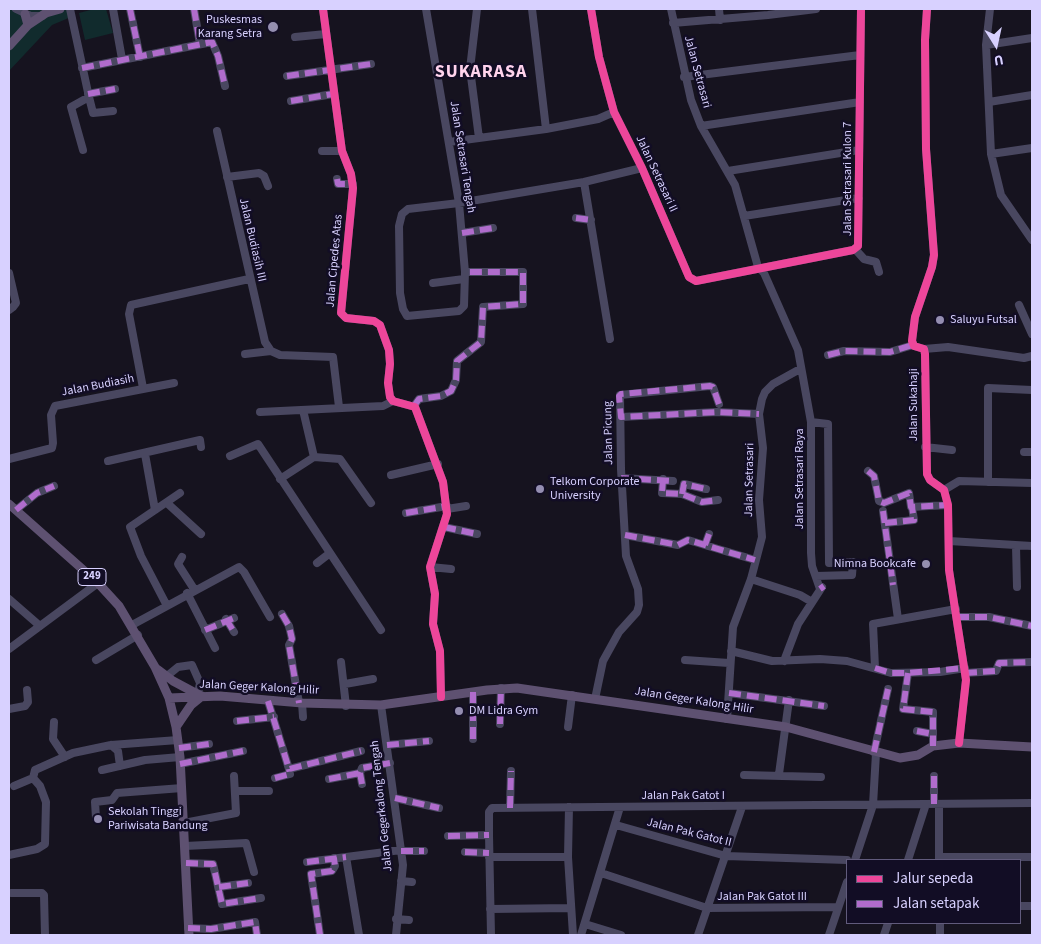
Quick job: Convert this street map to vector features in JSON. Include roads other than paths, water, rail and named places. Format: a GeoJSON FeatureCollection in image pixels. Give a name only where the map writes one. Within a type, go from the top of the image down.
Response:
{"type":"FeatureCollection","features":[{"type":"Feature","properties":{"kind":"main road"},"geometry":{"type":"LineString","coordinates":[[9,46],[28,25],[42,16],[60,9]]}},
{"type":"Feature","properties":{"kind":"main road"},"geometry":{"type":"LineString","coordinates":[[25,14],[28,25]]}},
{"type":"Feature","properties":{"kind":"main road","name":"249"},"geometry":{"type":"LineString","coordinates":[[9,504],[98,582],[132,625],[155,667],[169,698],[176,727],[182,788],[188,932]]}},
{"type":"Feature","properties":{"kind":"main road"},"geometry":{"type":"LineString","coordinates":[[155,667],[166,676],[200,695],[176,727]]}},
{"type":"Feature","properties":{"kind":"main road","name":"Jalan Geger Kalong Hilir"},"geometry":{"type":"LineString","coordinates":[[169,698],[200,695],[346,706],[381,705],[501,688],[517,688],[786,727],[875,753],[905,758],[920,754],[933,746],[959,744],[1032,748]]}},
{"type":"Feature","properties":{"kind":"street"},"geometry":{"type":"LineString","coordinates":[[16,9],[25,14],[42,16]]}},
{"type":"Feature","properties":{"kind":"street"},"geometry":{"type":"LineString","coordinates":[[70,9],[93,113],[113,111]]}},
{"type":"Feature","properties":{"kind":"street"},"geometry":{"type":"LineString","coordinates":[[113,9],[122,60]]}},
{"type":"Feature","properties":{"kind":"street"},"geometry":{"type":"LineString","coordinates":[[130,9],[140,57]]}},
{"type":"Feature","properties":{"kind":"street"},"geometry":{"type":"LineString","coordinates":[[194,9],[200,44]]}},
{"type":"Feature","properties":{"kind":"street","name":"Jalan Cipedes Atas"},"geometry":{"type":"LineString","coordinates":[[324,9],[333,94],[342,151],[352,184],[341,313],[346,318],[374,321],[380,325],[389,350],[388,390],[393,401]]}},
{"type":"Feature","properties":{"kind":"street","name":"Jalan Setrasari Tengah"},"geometry":{"type":"LineString","coordinates":[[426,9],[459,203],[462,233],[464,306],[462,310],[407,316],[403,308],[399,273],[399,226],[402,214],[408,209],[459,203]]}},
{"type":"Feature","properties":{"kind":"street"},"geometry":{"type":"LineString","coordinates":[[477,9],[470,69],[479,138]]}},
{"type":"Feature","properties":{"kind":"street"},"geometry":{"type":"LineString","coordinates":[[532,9],[546,129]]}},
{"type":"Feature","properties":{"kind":"street","name":"Jalan Setrasari II"},"geometry":{"type":"LineString","coordinates":[[591,9],[598,57],[614,112],[642,168],[690,279],[696,281],[758,267]]}},
{"type":"Feature","properties":{"kind":"street","name":"Jalan Setrasari"},"geometry":{"type":"LineString","coordinates":[[671,9],[672,23],[684,77],[702,126],[735,185],[758,267],[764,273],[794,337],[800,369],[773,384],[765,392],[759,414],[764,448],[759,500],[762,537],[751,579],[734,624],[729,663],[727,719]]}},
{"type":"Feature","properties":{"kind":"street"},"geometry":{"type":"LineString","coordinates":[[719,9],[720,20]]}},
{"type":"Feature","properties":{"kind":"street"},"geometry":{"type":"LineString","coordinates":[[672,23],[720,20],[767,12],[816,9]]}},
{"type":"Feature","properties":{"kind":"street","name":"Jalan Setrasari Kulon 7"},"geometry":{"type":"LineString","coordinates":[[758,267],[856,250],[859,244],[862,9]]}},
{"type":"Feature","properties":{"kind":"street"},"geometry":{"type":"LineString","coordinates":[[914,345],[912,334],[915,317],[932,267],[934,255],[926,149],[925,40],[927,9]]}},
{"type":"Feature","properties":{"kind":"street"},"geometry":{"type":"LineString","coordinates":[[990,9],[986,45],[991,154],[1001,195],[1029,230],[1032,240]]}},
{"type":"Feature","properties":{"kind":"street"},"geometry":{"type":"LineString","coordinates":[[295,37],[326,34]]}},
{"type":"Feature","properties":{"kind":"street"},"geometry":{"type":"LineString","coordinates":[[986,45],[1032,38]]}},
{"type":"Feature","properties":{"kind":"street"},"geometry":{"type":"LineString","coordinates":[[82,68],[212,42],[218,56],[225,86]]}},
{"type":"Feature","properties":{"kind":"street"},"geometry":{"type":"LineString","coordinates":[[684,77],[860,55]]}},
{"type":"Feature","properties":{"kind":"street"},"geometry":{"type":"LineString","coordinates":[[287,76],[371,64]]}},
{"type":"Feature","properties":{"kind":"street"},"geometry":{"type":"LineString","coordinates":[[83,150],[71,107],[88,96],[115,89]]}},
{"type":"Feature","properties":{"kind":"street"},"geometry":{"type":"LineString","coordinates":[[291,101],[333,94]]}},
{"type":"Feature","properties":{"kind":"street"},"geometry":{"type":"LineString","coordinates":[[989,102],[1032,95]]}},
{"type":"Feature","properties":{"kind":"street"},"geometry":{"type":"LineString","coordinates":[[702,126],[860,102]]}},
{"type":"Feature","properties":{"kind":"street"},"geometry":{"type":"LineString","coordinates":[[449,142],[546,129],[598,119],[614,112]]}},
{"type":"Feature","properties":{"kind":"street","name":"Jalan Budiasih III"},"geometry":{"type":"LineString","coordinates":[[216,131],[249,279],[265,342],[271,351]]}},
{"type":"Feature","properties":{"kind":"street"},"geometry":{"type":"LineString","coordinates":[[991,154],[1032,148]]}},
{"type":"Feature","properties":{"kind":"street"},"geometry":{"type":"LineString","coordinates":[[728,171],[859,150]]}},
{"type":"Feature","properties":{"kind":"street"},"geometry":{"type":"LineString","coordinates":[[322,151],[342,151]]}},
{"type":"Feature","properties":{"kind":"street"},"geometry":{"type":"LineString","coordinates":[[459,203],[584,182],[642,168]]}},
{"type":"Feature","properties":{"kind":"street"},"geometry":{"type":"LineString","coordinates":[[227,177],[259,173],[264,176],[268,186]]}},
{"type":"Feature","properties":{"kind":"street"},"geometry":{"type":"LineString","coordinates":[[337,179],[338,184],[352,184]]}},
{"type":"Feature","properties":{"kind":"street"},"geometry":{"type":"LineString","coordinates":[[584,182],[610,339]]}},
{"type":"Feature","properties":{"kind":"street"},"geometry":{"type":"LineString","coordinates":[[744,216],[859,198]]}},
{"type":"Feature","properties":{"kind":"street"},"geometry":{"type":"LineString","coordinates":[[576,218],[591,220]]}},
{"type":"Feature","properties":{"kind":"street"},"geometry":{"type":"LineString","coordinates":[[462,233],[492,228]]}},
{"type":"Feature","properties":{"kind":"street"},"geometry":{"type":"LineString","coordinates":[[856,250],[864,259],[876,262],[878,272]]}},
{"type":"Feature","properties":{"kind":"street"},"geometry":{"type":"LineString","coordinates":[[414,406],[419,399],[441,396],[451,391],[456,380],[456,364],[458,359],[480,343],[483,307],[523,304],[523,272],[464,276],[433,283]]}},
{"type":"Feature","properties":{"kind":"street"},"geometry":{"type":"LineString","coordinates":[[9,273],[16,303],[9,310]]}},
{"type":"Feature","properties":{"kind":"street"},"geometry":{"type":"LineString","coordinates":[[143,388],[128,314],[131,305],[249,279]]}},
{"type":"Feature","properties":{"kind":"street"},"geometry":{"type":"LineString","coordinates":[[1019,305],[1032,334]]}},
{"type":"Feature","properties":{"kind":"street"},"geometry":{"type":"LineString","coordinates":[[828,355],[844,351],[890,352],[914,345],[924,349],[948,347],[1024,358],[1032,356]]}},
{"type":"Feature","properties":{"kind":"street","name":"Jalan Sukahaji"},"geometry":{"type":"LineString","coordinates":[[924,349],[927,474],[930,480],[944,490],[948,505],[949,570],[965,670],[965,703],[959,744]]}},
{"type":"Feature","properties":{"kind":"street"},"geometry":{"type":"LineString","coordinates":[[245,354],[271,351],[280,355],[333,357],[339,407]]}},
{"type":"Feature","properties":{"kind":"street","name":"Jalan Setrasari Raya"},"geometry":{"type":"LineString","coordinates":[[784,662],[798,624],[822,587],[812,566],[812,422],[800,369]]}},
{"type":"Feature","properties":{"kind":"street","name":"Jalan Budiasih"},"geometry":{"type":"LineString","coordinates":[[9,460],[13,456],[52,448],[51,415],[55,406],[174,383]]}},
{"type":"Feature","properties":{"kind":"street","name":"Jalan Picung"},"geometry":{"type":"LineString","coordinates":[[595,698],[603,661],[619,632],[638,610],[638,589],[627,559],[621,478],[619,396],[621,394],[710,386],[719,404]]}},
{"type":"Feature","properties":{"kind":"street"},"geometry":{"type":"LineString","coordinates":[[988,482],[988,388],[1032,390]]}},
{"type":"Feature","properties":{"kind":"street"},"geometry":{"type":"LineString","coordinates":[[260,412],[383,406],[393,401],[414,406]]}},
{"type":"Feature","properties":{"kind":"street"},"geometry":{"type":"LineString","coordinates":[[414,406],[438,464],[447,508],[444,527],[430,567],[435,594],[433,624],[440,651],[441,698]]}},
{"type":"Feature","properties":{"kind":"street"},"geometry":{"type":"LineString","coordinates":[[304,410],[314,458]]}},
{"type":"Feature","properties":{"kind":"street"},"geometry":{"type":"LineString","coordinates":[[621,418],[717,412],[759,414]]}},
{"type":"Feature","properties":{"kind":"street"},"geometry":{"type":"LineString","coordinates":[[812,422],[828,424],[828,577]]}},
{"type":"Feature","properties":{"kind":"street"},"geometry":{"type":"LineString","coordinates":[[108,461],[200,440],[201,447]]}},
{"type":"Feature","properties":{"kind":"street"},"geometry":{"type":"LineString","coordinates":[[230,456],[258,444],[381,630]]}},
{"type":"Feature","properties":{"kind":"street"},"geometry":{"type":"LineString","coordinates":[[926,447],[952,450]]}},
{"type":"Feature","properties":{"kind":"street"},"geometry":{"type":"LineString","coordinates":[[145,454],[155,510]]}},
{"type":"Feature","properties":{"kind":"street"},"geometry":{"type":"LineString","coordinates":[[280,479],[314,458],[340,459],[371,503]]}},
{"type":"Feature","properties":{"kind":"street"},"geometry":{"type":"LineString","coordinates":[[391,475],[438,464]]}},
{"type":"Feature","properties":{"kind":"street"},"geometry":{"type":"LineString","coordinates":[[868,471],[874,476],[877,500],[884,502],[908,493],[914,520],[885,522]]}},
{"type":"Feature","properties":{"kind":"street"},"geometry":{"type":"LineString","coordinates":[[621,478],[673,481]]}},
{"type":"Feature","properties":{"kind":"street"},"geometry":{"type":"LineString","coordinates":[[663,479],[662,492],[682,494],[702,502],[718,500]]}},
{"type":"Feature","properties":{"kind":"street"},"geometry":{"type":"LineString","coordinates":[[944,490],[958,481],[1032,484]]}},
{"type":"Feature","properties":{"kind":"street"},"geometry":{"type":"LineString","coordinates":[[682,494],[684,484],[706,489]]}},
{"type":"Feature","properties":{"kind":"street"},"geometry":{"type":"LineString","coordinates":[[16,510],[37,493],[54,486]]}},
{"type":"Feature","properties":{"kind":"street"},"geometry":{"type":"LineString","coordinates":[[166,604],[130,532],[131,525],[180,493]]}},
{"type":"Feature","properties":{"kind":"street"},"geometry":{"type":"LineString","coordinates":[[167,503],[201,534]]}},
{"type":"Feature","properties":{"kind":"street"},"geometry":{"type":"LineString","coordinates":[[911,507],[948,505]]}},
{"type":"Feature","properties":{"kind":"street"},"geometry":{"type":"LineString","coordinates":[[406,513],[466,506]]}},
{"type":"Feature","properties":{"kind":"street"},"geometry":{"type":"LineString","coordinates":[[883,511],[898,619]]}},
{"type":"Feature","properties":{"kind":"street"},"geometry":{"type":"LineString","coordinates":[[444,527],[476,534]]}},
{"type":"Feature","properties":{"kind":"street"},"geometry":{"type":"LineString","coordinates":[[705,545],[709,534]]}},
{"type":"Feature","properties":{"kind":"street"},"geometry":{"type":"LineString","coordinates":[[626,535],[678,545],[688,540],[755,560]]}},
{"type":"Feature","properties":{"kind":"street"},"geometry":{"type":"LineString","coordinates":[[949,541],[1032,546]]}},
{"type":"Feature","properties":{"kind":"street"},"geometry":{"type":"LineString","coordinates":[[1016,546],[1017,587]]}},
{"type":"Feature","properties":{"kind":"street"},"geometry":{"type":"LineString","coordinates":[[317,563],[330,554]]}},
{"type":"Feature","properties":{"kind":"street"},"geometry":{"type":"LineString","coordinates":[[182,557],[178,564],[194,589]]}},
{"type":"Feature","properties":{"kind":"street"},"geometry":{"type":"LineString","coordinates":[[816,576],[852,575],[852,561],[829,564]]}},
{"type":"Feature","properties":{"kind":"street"},"geometry":{"type":"LineString","coordinates":[[132,625],[166,604],[236,567],[240,567],[244,572],[270,617]]}},
{"type":"Feature","properties":{"kind":"street"},"geometry":{"type":"LineString","coordinates":[[430,567],[451,568]]}},
{"type":"Feature","properties":{"kind":"street"},"geometry":{"type":"LineString","coordinates":[[751,579],[800,595],[812,602]]}},
{"type":"Feature","properties":{"kind":"street"},"geometry":{"type":"LineString","coordinates":[[9,649],[98,582]]}},
{"type":"Feature","properties":{"kind":"street"},"geometry":{"type":"LineString","coordinates":[[187,593],[215,648]]}},
{"type":"Feature","properties":{"kind":"street"},"geometry":{"type":"LineString","coordinates":[[9,599],[40,626]]}},
{"type":"Feature","properties":{"kind":"street"},"geometry":{"type":"LineString","coordinates":[[874,668],[872,626],[898,619],[956,613],[1032,626]]}},
{"type":"Feature","properties":{"kind":"street"},"geometry":{"type":"LineString","coordinates":[[282,614],[289,626],[292,639],[289,645],[303,717]]}},
{"type":"Feature","properties":{"kind":"street"},"geometry":{"type":"LineString","coordinates":[[205,630],[230,618],[234,632]]}},
{"type":"Feature","properties":{"kind":"street"},"geometry":{"type":"LineString","coordinates":[[96,660],[138,635]]}},
{"type":"Feature","properties":{"kind":"street"},"geometry":{"type":"LineString","coordinates":[[731,651],[784,662],[820,658],[891,673],[965,670],[996,671],[999,664],[1032,662]]}},
{"type":"Feature","properties":{"kind":"street"},"geometry":{"type":"LineString","coordinates":[[685,660],[729,663]]}},
{"type":"Feature","properties":{"kind":"street"},"geometry":{"type":"LineString","coordinates":[[341,662],[346,706]]}},
{"type":"Feature","properties":{"kind":"street"},"geometry":{"type":"LineString","coordinates":[[166,676],[178,667],[192,665],[200,683],[200,695]]}},
{"type":"Feature","properties":{"kind":"street"},"geometry":{"type":"LineString","coordinates":[[908,673],[903,709],[932,712],[933,746]]}},
{"type":"Feature","properties":{"kind":"street"},"geometry":{"type":"LineString","coordinates":[[344,684],[373,678]]}},
{"type":"Feature","properties":{"kind":"street"},"geometry":{"type":"LineString","coordinates":[[500,724],[501,688]]}},
{"type":"Feature","properties":{"kind":"street"},"geometry":{"type":"LineString","coordinates":[[855,859],[873,805],[875,753],[888,689]]}},
{"type":"Feature","properties":{"kind":"street"},"geometry":{"type":"LineString","coordinates":[[9,709],[25,706],[28,702],[27,690]]}},
{"type":"Feature","properties":{"kind":"street"},"geometry":{"type":"LineString","coordinates":[[473,692],[473,739]]}},
{"type":"Feature","properties":{"kind":"street"},"geometry":{"type":"LineString","coordinates":[[729,693],[824,706]]}},
{"type":"Feature","properties":{"kind":"street"},"geometry":{"type":"LineString","coordinates":[[568,727],[572,695]]}},
{"type":"Feature","properties":{"kind":"street"},"geometry":{"type":"LineString","coordinates":[[779,774],[789,700]]}},
{"type":"Feature","properties":{"kind":"street"},"geometry":{"type":"LineString","coordinates":[[268,701],[290,774],[275,778]]}},
{"type":"Feature","properties":{"kind":"street","name":"Jalan Gegerkalong Tengah"},"geometry":{"type":"LineString","coordinates":[[381,705],[403,866],[396,919],[396,935]]}},
{"type":"Feature","properties":{"kind":"street"},"geometry":{"type":"LineString","coordinates":[[237,721],[274,717]]}},
{"type":"Feature","properties":{"kind":"street"},"geometry":{"type":"LineString","coordinates":[[54,722],[53,740],[65,757]]}},
{"type":"Feature","properties":{"kind":"street"},"geometry":{"type":"LineString","coordinates":[[917,731],[932,734]]}},
{"type":"Feature","properties":{"kind":"street"},"geometry":{"type":"LineString","coordinates":[[387,745],[429,741]]}},
{"type":"Feature","properties":{"kind":"street"},"geometry":{"type":"LineString","coordinates":[[33,778],[35,770],[73,753],[111,745],[148,743],[179,753],[243,752]]}},
{"type":"Feature","properties":{"kind":"street"},"geometry":{"type":"LineString","coordinates":[[146,760],[148,743]]}},
{"type":"Feature","properties":{"kind":"street"},"geometry":{"type":"LineString","coordinates":[[102,770],[179,753],[209,744]]}},
{"type":"Feature","properties":{"kind":"street"},"geometry":{"type":"LineString","coordinates":[[111,745],[118,751],[120,766]]}},
{"type":"Feature","properties":{"kind":"street"},"geometry":{"type":"LineString","coordinates":[[289,769],[361,752]]}},
{"type":"Feature","properties":{"kind":"street"},"geometry":{"type":"LineString","coordinates":[[362,784],[360,773],[362,768],[390,763]]}},
{"type":"Feature","properties":{"kind":"street"},"geometry":{"type":"LineString","coordinates":[[510,808],[511,772]]}},
{"type":"Feature","properties":{"kind":"street"},"geometry":{"type":"LineString","coordinates":[[330,779],[360,773]]}},
{"type":"Feature","properties":{"kind":"street"},"geometry":{"type":"LineString","coordinates":[[744,775],[779,774],[821,777]]}},
{"type":"Feature","properties":{"kind":"street"},"geometry":{"type":"LineString","coordinates":[[184,823],[236,813],[234,776]]}},
{"type":"Feature","properties":{"kind":"street"},"geometry":{"type":"LineString","coordinates":[[934,776],[933,804],[939,859],[1032,857]]}},
{"type":"Feature","properties":{"kind":"street"},"geometry":{"type":"LineString","coordinates":[[14,786],[33,778]]}},
{"type":"Feature","properties":{"kind":"street"},"geometry":{"type":"LineString","coordinates":[[9,855],[37,849],[45,844],[46,802],[40,786],[33,778]]}},
{"type":"Feature","properties":{"kind":"street"},"geometry":{"type":"LineString","coordinates":[[96,818],[95,802],[112,800],[117,793],[182,788]]}},
{"type":"Feature","properties":{"kind":"street"},"geometry":{"type":"LineString","coordinates":[[235,791],[269,791]]}},
{"type":"Feature","properties":{"kind":"street"},"geometry":{"type":"LineString","coordinates":[[395,798],[439,808]]}},
{"type":"Feature","properties":{"kind":"street"},"geometry":{"type":"LineString","coordinates":[[908,859],[933,804]]}},
{"type":"Feature","properties":{"kind":"street","name":"Jalan Pak Gatot I"},"geometry":{"type":"LineString","coordinates":[[489,835],[489,812],[494,808],[1032,804]]}},
{"type":"Feature","properties":{"kind":"street"},"geometry":{"type":"LineString","coordinates":[[569,807],[568,857],[573,935]]}},
{"type":"Feature","properties":{"kind":"street"},"geometry":{"type":"LineString","coordinates":[[581,935],[620,807]]}},
{"type":"Feature","properties":{"kind":"street"},"geometry":{"type":"LineString","coordinates":[[698,935],[742,807]]}},
{"type":"Feature","properties":{"kind":"street","name":"Jalan Pak Gatot II"},"geometry":{"type":"LineString","coordinates":[[616,825],[726,856],[846,860]]}},
{"type":"Feature","properties":{"kind":"street"},"geometry":{"type":"LineString","coordinates":[[448,836],[489,835],[491,935]]}},
{"type":"Feature","properties":{"kind":"street"},"geometry":{"type":"LineString","coordinates":[[185,846],[246,842],[254,872]]}},
{"type":"Feature","properties":{"kind":"street"},"geometry":{"type":"LineString","coordinates":[[307,862],[401,850],[424,851]]}},
{"type":"Feature","properties":{"kind":"street"},"geometry":{"type":"LineString","coordinates":[[465,852],[489,855],[568,857]]}},
{"type":"Feature","properties":{"kind":"street"},"geometry":{"type":"LineString","coordinates":[[346,857],[359,935]]}},
{"type":"Feature","properties":{"kind":"street"},"geometry":{"type":"LineString","coordinates":[[320,935],[311,874],[332,871],[335,866],[334,858]]}},
{"type":"Feature","properties":{"kind":"street"},"geometry":{"type":"LineString","coordinates":[[186,863],[212,863],[216,869],[220,903],[224,905],[261,898]]}},
{"type":"Feature","properties":{"kind":"street","name":"Jalan Pak Gatot III"},"geometry":{"type":"LineString","coordinates":[[601,873],[707,908],[838,908]]}},
{"type":"Feature","properties":{"kind":"street"},"geometry":{"type":"LineString","coordinates":[[401,881],[412,882]]}},
{"type":"Feature","properties":{"kind":"street"},"geometry":{"type":"LineString","coordinates":[[219,887],[248,883]]}},
{"type":"Feature","properties":{"kind":"street"},"geometry":{"type":"LineString","coordinates":[[829,935],[846,885]]}},
{"type":"Feature","properties":{"kind":"street"},"geometry":{"type":"LineString","coordinates":[[11,893],[42,893],[44,895],[44,935]]}},
{"type":"Feature","properties":{"kind":"street"},"geometry":{"type":"LineString","coordinates":[[490,909],[571,908]]}},
{"type":"Feature","properties":{"kind":"street"},"geometry":{"type":"LineString","coordinates":[[396,919],[408,920]]}},
{"type":"Feature","properties":{"kind":"street"},"geometry":{"type":"LineString","coordinates":[[188,932],[255,922],[257,935]]}},
{"type":"Feature","properties":{"kind":"street"},"geometry":{"type":"LineString","coordinates":[[585,924],[622,935]]}},
{"type":"Feature","properties":{"kind":"place","name":"Puskesmas Karang Setra"},"geometry":{"type":"Point","coordinates":[273,27]}},
{"type":"Feature","properties":{"kind":"place","name":"Saluyu Futsal"},"geometry":{"type":"Point","coordinates":[940,320]}},
{"type":"Feature","properties":{"kind":"place","name":"Telkom Corporate University"},"geometry":{"type":"Point","coordinates":[540,489]}},
{"type":"Feature","properties":{"kind":"place","name":"Nimna Bookcafe"},"geometry":{"type":"Point","coordinates":[926,564]}},
{"type":"Feature","properties":{"kind":"place","name":"DM Lidra Gym"},"geometry":{"type":"Point","coordinates":[459,711]}},
{"type":"Feature","properties":{"kind":"place","name":"Sekolah Tinggi Pariwisata Bandung"},"geometry":{"type":"Point","coordinates":[98,819]}},
{"type":"Feature","properties":{"kind":"district","name":"SUKARASA"},"geometry":{"type":"Point","coordinates":[481,73]}}]}
